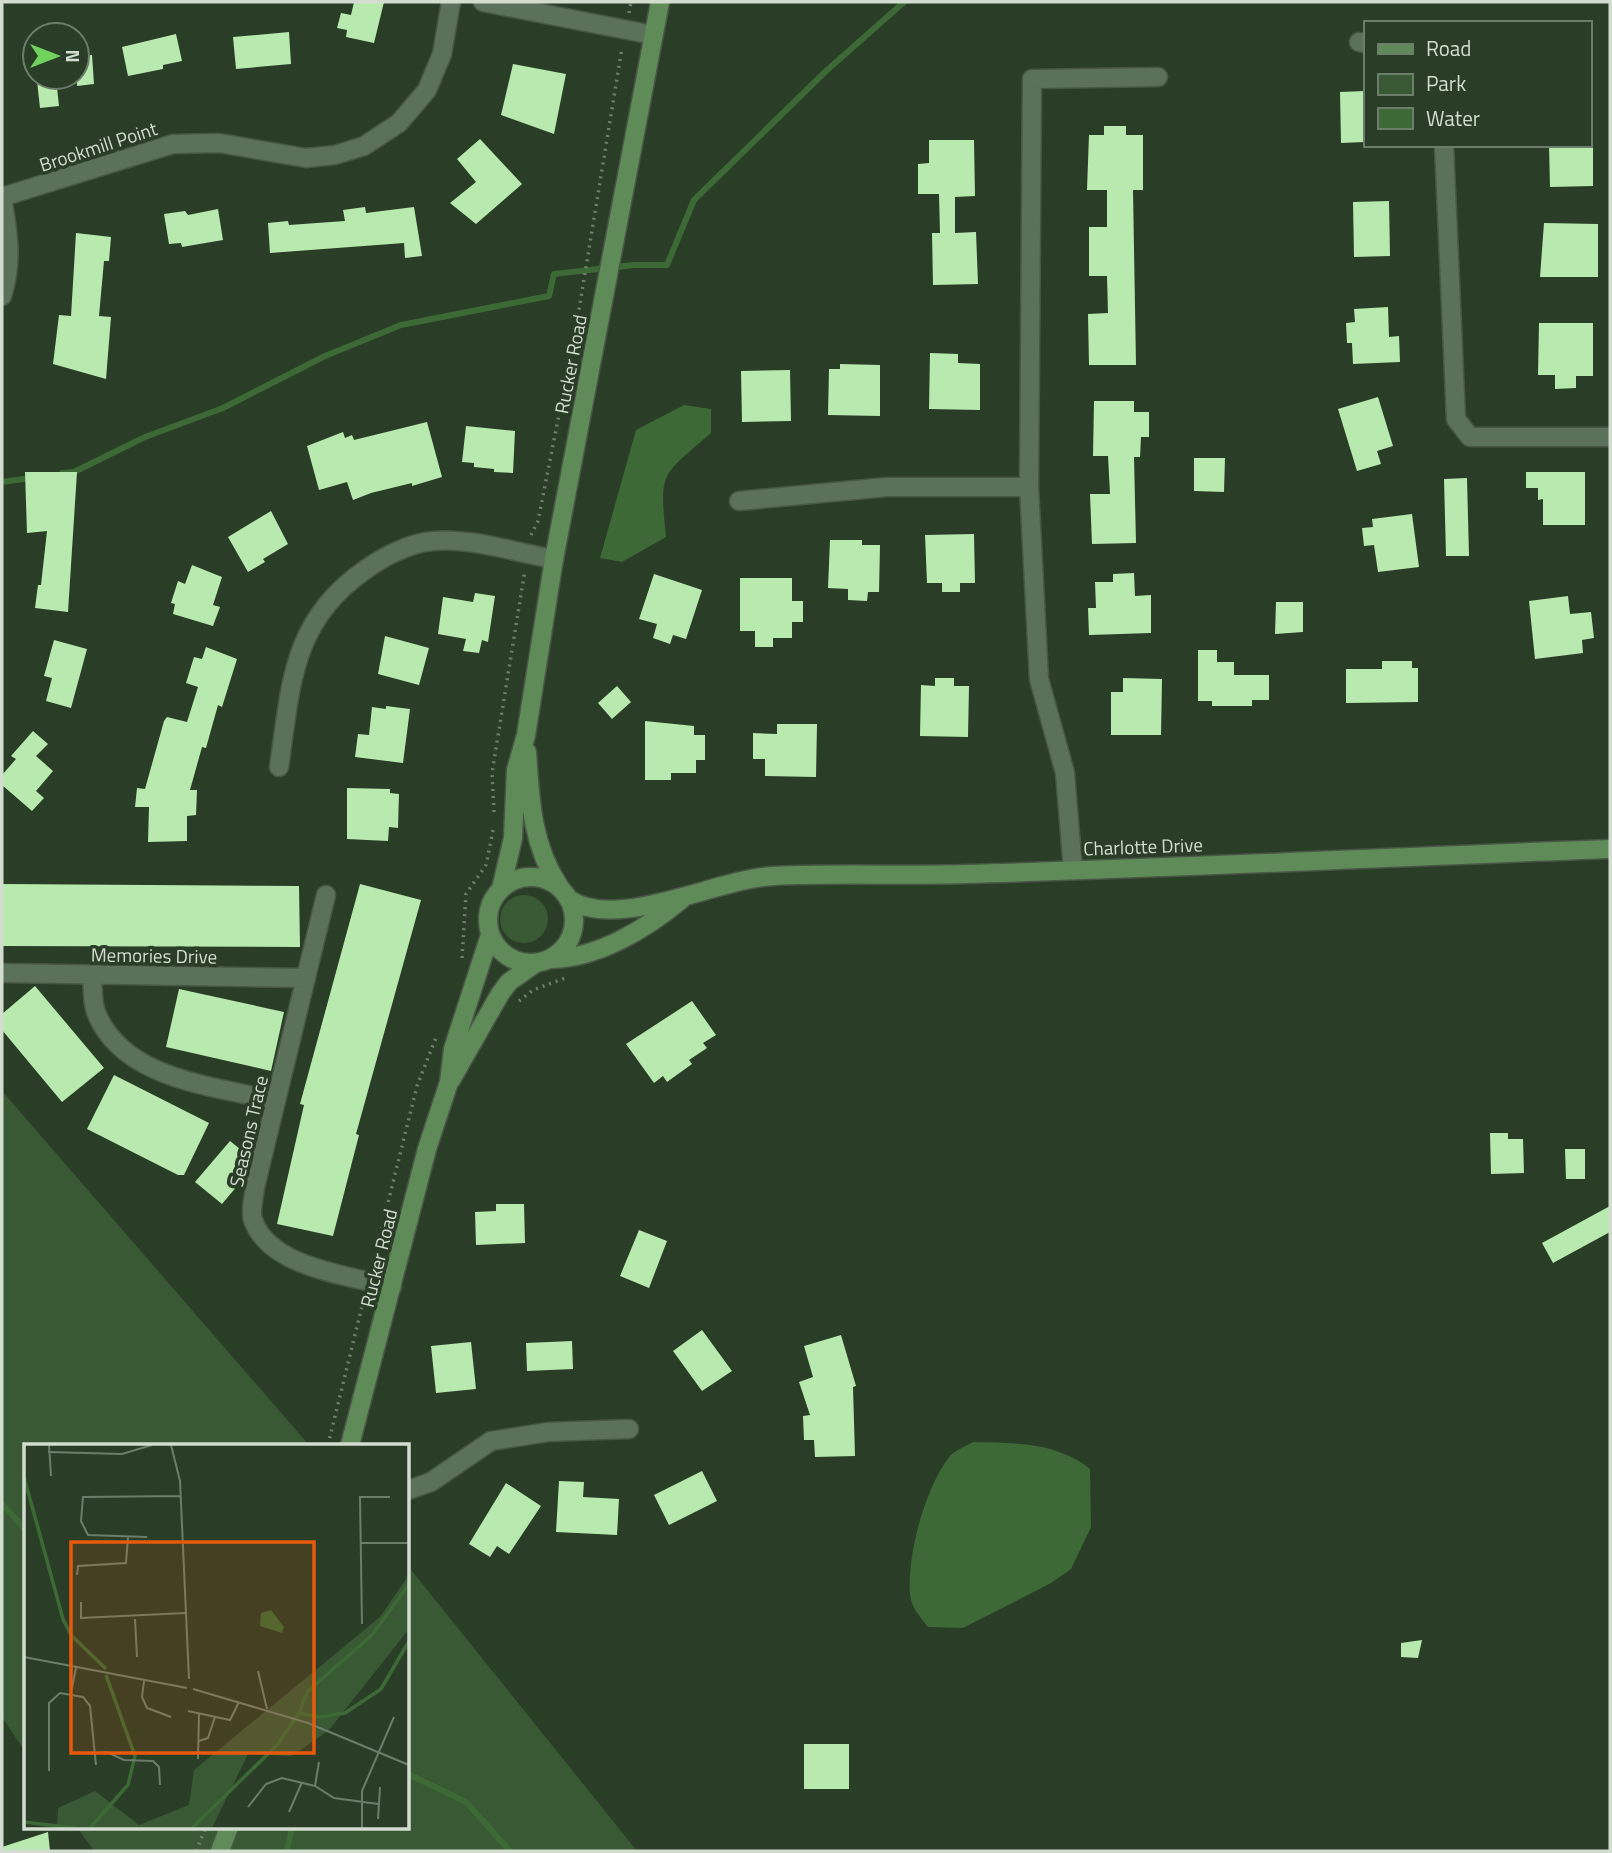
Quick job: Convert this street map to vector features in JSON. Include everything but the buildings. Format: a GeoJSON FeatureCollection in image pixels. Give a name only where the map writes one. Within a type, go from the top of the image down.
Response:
{"type":"FeatureCollection","features":[{"type":"Feature","properties":{"kind":"main road","name":"Rucker Road"},"geometry":{"type":"LineString","coordinates":[[501,889],[513,838],[516,771],[526,735],[554,559],[660,2]]}},
{"type":"Feature","properties":{"kind":"main road","name":"Rucker Road"},"geometry":{"type":"LineString","coordinates":[[526,735],[531,814],[544,863],[565,895]]}},
{"type":"Feature","properties":{"kind":"main road","name":"Charlotte Drive"},"geometry":{"type":"LineString","coordinates":[[565,895],[595,909],[618,911],[682,899],[720,884],[759,876],[1073,870],[1610,849]]}},
{"type":"Feature","properties":{"kind":"main road"},"geometry":{"type":"LineString","coordinates":[[523,877],[538,877],[565,895],[574,915],[573,930],[568,943],[543,961],[517,962],[504,955],[490,935],[487,917],[491,903],[501,889],[523,877]]}},
{"type":"Feature","properties":{"kind":"main road","name":"Charlotte Drive"},"geometry":{"type":"LineString","coordinates":[[543,961],[570,960],[598,952],[666,912],[682,899]]}},
{"type":"Feature","properties":{"kind":"main road","name":"Rucker Road"},"geometry":{"type":"LineString","coordinates":[[449,1083],[453,1049],[490,935]]}},
{"type":"Feature","properties":{"kind":"main road","name":"Rucker Road"},"geometry":{"type":"LineString","coordinates":[[350,1444],[427,1149],[449,1083],[509,982],[543,961]]}},
{"type":"Feature","properties":{"kind":"main road"},"geometry":{"type":"LineString","coordinates":[[220,1851],[229,1828]]}},
{"type":"Feature","properties":{"kind":"street","name":"Brookmill Point"},"geometry":{"type":"LineString","coordinates":[[2,197],[173,144],[219,143],[306,158],[335,155],[364,146],[399,123],[427,90],[442,54],[451,2]]}},
{"type":"Feature","properties":{"kind":"street"},"geometry":{"type":"LineString","coordinates":[[483,2],[653,35]]}},
{"type":"Feature","properties":{"kind":"street"},"geometry":{"type":"LineString","coordinates":[[1073,870],[1065,773],[1039,679],[1029,487],[1032,79],[1158,77]]}},
{"type":"Feature","properties":{"kind":"street"},"geometry":{"type":"LineString","coordinates":[[1444,147],[1456,419],[1470,437],[1610,437]]}},
{"type":"Feature","properties":{"kind":"street"},"geometry":{"type":"LineString","coordinates":[[2,197],[10,246],[8,278],[2,296]]}},
{"type":"Feature","properties":{"kind":"street"},"geometry":{"type":"LineString","coordinates":[[739,501],[887,487],[1029,487]]}},
{"type":"Feature","properties":{"kind":"street"},"geometry":{"type":"LineString","coordinates":[[279,767],[294,668],[312,622],[344,584],[383,557],[433,541],[477,545],[554,559]]}},
{"type":"Feature","properties":{"kind":"street","name":"Seasons Trace"},"geometry":{"type":"LineString","coordinates":[[326,895],[255,1187],[253,1219],[269,1247],[296,1261],[392,1287]]}},
{"type":"Feature","properties":{"kind":"street","name":"Memories Drive"},"geometry":{"type":"LineString","coordinates":[[2,974],[306,978]]}},
{"type":"Feature","properties":{"kind":"street"},"geometry":{"type":"LineString","coordinates":[[92,975],[96,1012],[120,1049],[160,1072],[276,1101]]}},
{"type":"Feature","properties":{"kind":"street"},"geometry":{"type":"LineString","coordinates":[[410,1489],[431,1482],[491,1441],[548,1432],[629,1429]]}},
{"type":"Feature","properties":{"kind":"path"},"geometry":{"type":"LineString","coordinates":[[460,968],[466,894],[486,865],[495,821],[492,773],[530,535],[538,522],[575,334],[603,152],[631,2]]}},
{"type":"Feature","properties":{"kind":"path"},"geometry":{"type":"LineString","coordinates":[[514,1006],[533,990],[577,976]]}},
{"type":"Feature","properties":{"kind":"path"},"geometry":{"type":"LineString","coordinates":[[328,1444],[417,1086],[439,1029]]}},
{"type":"Feature","properties":{"kind":"path"},"geometry":{"type":"LineString","coordinates":[[196,1851],[206,1828]]}},
{"type":"Feature","properties":{"kind":"green space"},"geometry":{"type":"Polygon","coordinates":[[[524,895],[541,902],[548,919],[541,936],[524,943],[507,936],[500,919],[507,902],[524,895]]]}},
{"type":"Feature","properties":{"kind":"green space"},"geometry":{"type":"Polygon","coordinates":[[[2,1091],[308,1444],[24,1444],[24,1750],[2,1717],[2,1091]]]}},
{"type":"Feature","properties":{"kind":"green space"},"geometry":{"type":"Polygon","coordinates":[[[410,1568],[637,1851],[94,1851],[78,1828],[410,1828],[410,1568]]]}},
{"type":"Feature","properties":{"kind":"water"},"geometry":{"type":"Polygon","coordinates":[[[684,405],[711,409],[711,433],[682,458],[667,476],[663,499],[666,537],[622,562],[600,558],[636,430],[684,405]]]}},
{"type":"Feature","properties":{"kind":"water"},"geometry":{"type":"Polygon","coordinates":[[[973,1442],[1020,1444],[1049,1449],[1077,1460],[1090,1469],[1091,1527],[1071,1569],[1051,1583],[963,1628],[928,1627],[916,1612],[911,1599],[911,1560],[915,1541],[926,1503],[941,1469],[952,1454],[973,1442]]]}},
{"type":"Feature","properties":{"kind":"waterway"},"geometry":{"type":"LineString","coordinates":[[62,473],[74,472],[145,437],[223,408],[325,356],[401,325],[549,296],[554,274],[634,265],[667,265],[694,200],[825,72],[904,2]]}},
{"type":"Feature","properties":{"kind":"waterway"},"geometry":{"type":"LineString","coordinates":[[2,482],[31,478]]}},
{"type":"Feature","properties":{"kind":"waterway"},"geometry":{"type":"LineString","coordinates":[[2,1504],[24,1528]]}},
{"type":"Feature","properties":{"kind":"waterway"},"geometry":{"type":"LineString","coordinates":[[410,1775],[466,1802],[510,1851]]}},
{"type":"Feature","properties":{"kind":"waterway"},"geometry":{"type":"LineString","coordinates":[[287,1851],[292,1828]]}}]}
